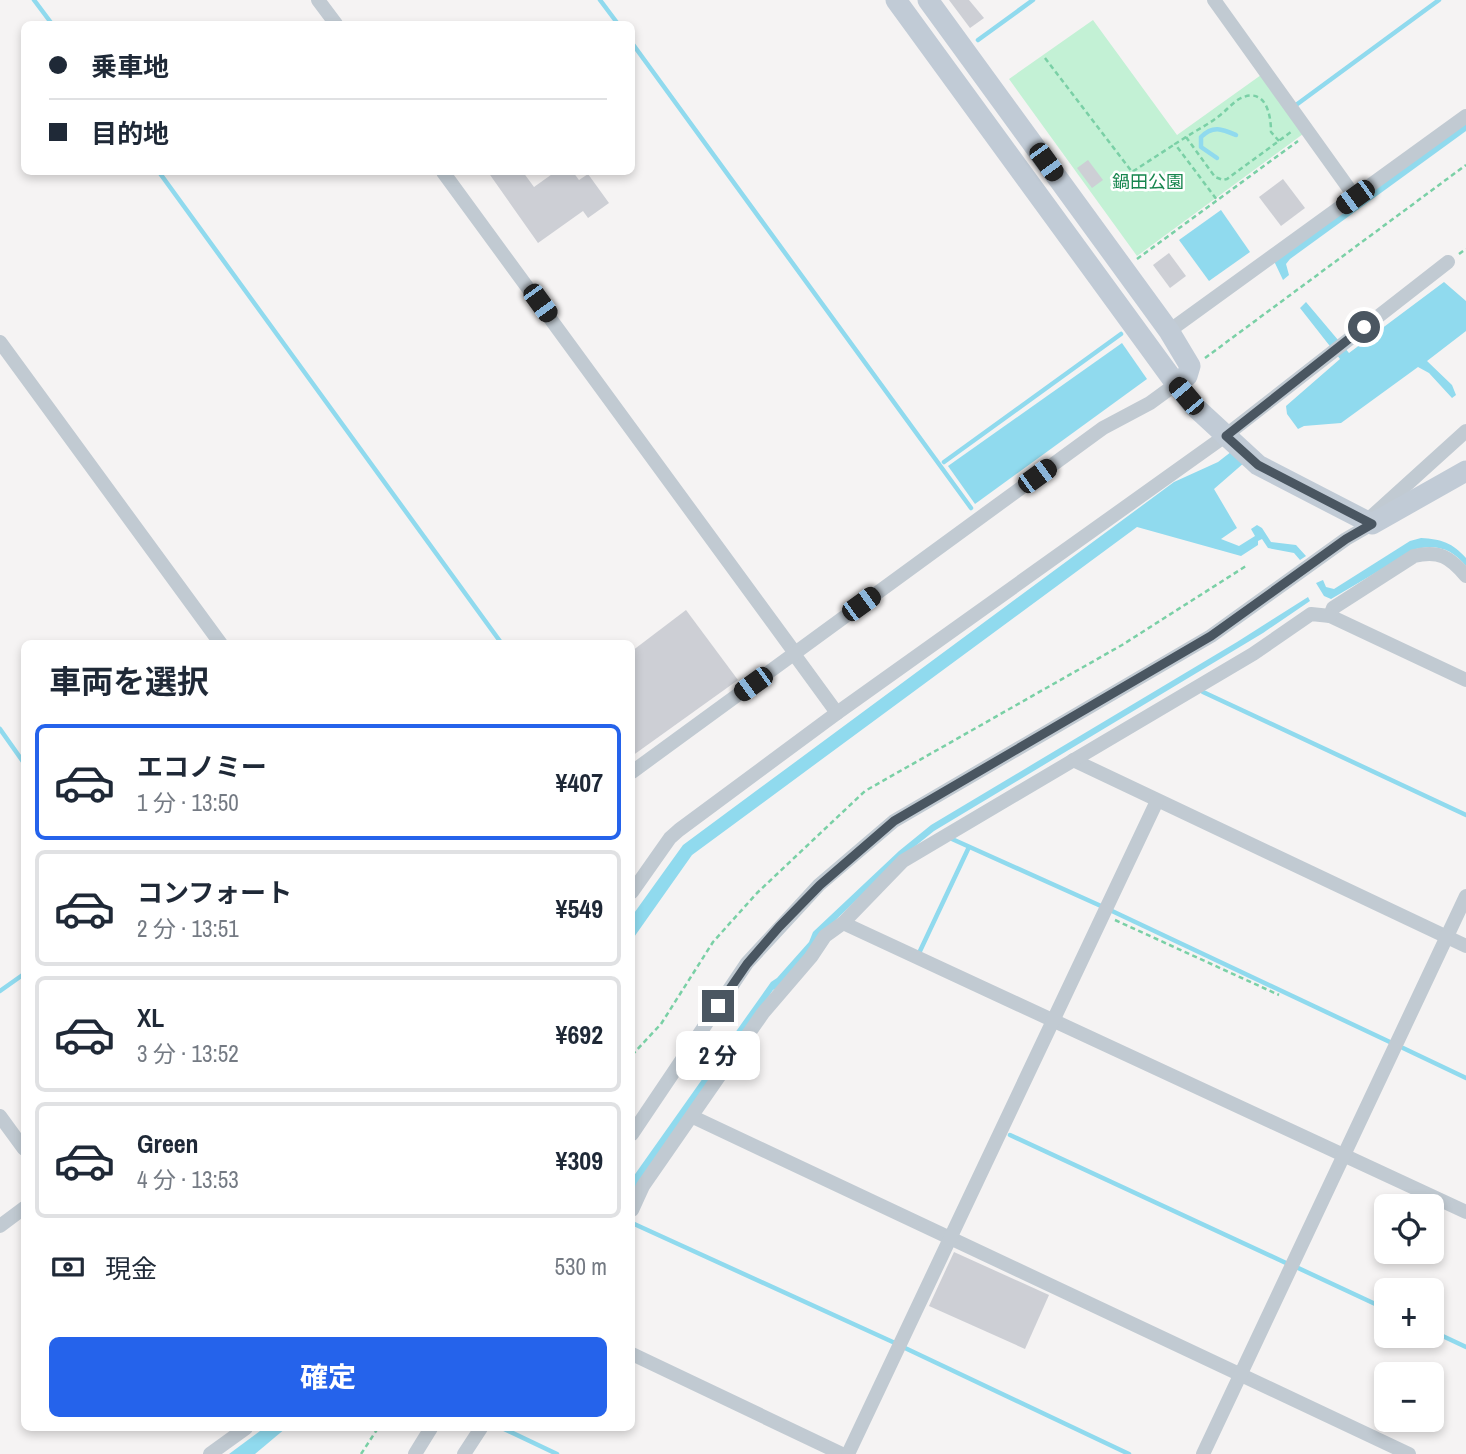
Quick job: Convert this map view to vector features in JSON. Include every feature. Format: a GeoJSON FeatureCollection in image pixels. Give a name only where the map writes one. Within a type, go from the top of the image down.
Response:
{"type":"FeatureCollection","features":[{"type":"Feature","properties":{"kind":"street"},"geometry":{"type":"LineString","coordinates":[[318,0],[334,21]]}},
{"type":"Feature","properties":{"kind":"street"},"geometry":{"type":"LineString","coordinates":[[896,0],[1195,407],[1258,465],[1368,523]]}},
{"type":"Feature","properties":{"kind":"street"},"geometry":{"type":"LineString","coordinates":[[635,770],[1103,428],[1150,403],[1188,376],[1190,366],[1169,331],[929,0]]}},
{"type":"Feature","properties":{"kind":"street"},"geometry":{"type":"LineString","coordinates":[[1234,0],[1217,5],[1355,197]]}},
{"type":"Feature","properties":{"kind":"street"},"geometry":{"type":"LineString","coordinates":[[1169,331],[1466,116]]}},
{"type":"Feature","properties":{"kind":"street"},"geometry":{"type":"LineString","coordinates":[[445,175],[838,713]]}},
{"type":"Feature","properties":{"kind":"street"},"geometry":{"type":"LineString","coordinates":[[635,888],[670,838],[679,830],[838,713],[1230,440],[1338,347],[1448,262]]}},
{"type":"Feature","properties":{"kind":"street"},"geometry":{"type":"LineString","coordinates":[[0,342],[218,640]]}},
{"type":"Feature","properties":{"kind":"street"},"geometry":{"type":"LineString","coordinates":[[635,1130],[747,964],[820,885],[877,834],[894,821],[1211,636],[1368,523],[1466,431]]}},
{"type":"Feature","properties":{"kind":"street"},"geometry":{"type":"LineString","coordinates":[[1368,523],[1466,471]]}},
{"type":"Feature","properties":{"kind":"street"},"geometry":{"type":"LineString","coordinates":[[1330,616],[1333,608],[1414,556],[1428,552],[1440,554],[1453,561],[1466,576]]}},
{"type":"Feature","properties":{"kind":"street"},"geometry":{"type":"LineString","coordinates":[[635,1203],[643,1186],[763,1013],[811,957],[825,936],[843,923],[903,861],[1253,654],[1311,614],[1330,616],[1466,680]]}},
{"type":"Feature","properties":{"kind":"street"},"geometry":{"type":"LineString","coordinates":[[1073,760],[1466,946]]}},
{"type":"Feature","properties":{"kind":"street"},"geometry":{"type":"LineString","coordinates":[[848,1454],[1157,801]]}},
{"type":"Feature","properties":{"kind":"street"},"geometry":{"type":"LineString","coordinates":[[1203,1454],[1466,897]]}},
{"type":"Feature","properties":{"kind":"street"},"geometry":{"type":"LineString","coordinates":[[843,923],[1466,1212]]}},
{"type":"Feature","properties":{"kind":"street"},"geometry":{"type":"LineString","coordinates":[[0,1116],[21,1145]]}},
{"type":"Feature","properties":{"kind":"street"},"geometry":{"type":"LineString","coordinates":[[693,1117],[1409,1454]]}},
{"type":"Feature","properties":{"kind":"street"},"geometry":{"type":"LineString","coordinates":[[0,1226],[21,1210]]}},
{"type":"Feature","properties":{"kind":"street"},"geometry":{"type":"LineString","coordinates":[[635,1355],[842,1454]]}},
{"type":"Feature","properties":{"kind":"street"},"geometry":{"type":"LineString","coordinates":[[415,1454],[429,1431]]}},
{"type":"Feature","properties":{"kind":"street"},"geometry":{"type":"LineString","coordinates":[[464,1454],[479,1431]]}},
{"type":"Feature","properties":{"kind":"street"},"geometry":{"type":"LineString","coordinates":[[210,1454],[230,1433]]}},
{"type":"Feature","properties":{"kind":"path"},"geometry":{"type":"LineString","coordinates":[[1045,58],[1140,182]]}},
{"type":"Feature","properties":{"kind":"path"},"geometry":{"type":"LineString","coordinates":[[1132,172],[1218,117],[1237,100],[1250,96],[1258,98],[1268,108],[1271,115],[1271,132],[1279,141]]}},
{"type":"Feature","properties":{"kind":"path"},"geometry":{"type":"LineString","coordinates":[[1186,137],[1220,180],[1227,179],[1279,141],[1305,129]]}},
{"type":"Feature","properties":{"kind":"path"},"geometry":{"type":"LineString","coordinates":[[1136,259],[1217,200],[1305,129]]}},
{"type":"Feature","properties":{"kind":"path"},"geometry":{"type":"LineString","coordinates":[[1175,144],[1217,200]]}},
{"type":"Feature","properties":{"kind":"path"},"geometry":{"type":"LineString","coordinates":[[1190,366],[1209,356],[1466,165]]}},
{"type":"Feature","properties":{"kind":"path"},"geometry":{"type":"LineString","coordinates":[[635,1052],[661,1024],[713,942],[757,893],[865,791],[1122,645],[1246,566]]}},
{"type":"Feature","properties":{"kind":"path"},"geometry":{"type":"LineString","coordinates":[[1103,914],[1279,995]]}},
{"type":"Feature","properties":{"kind":"path"},"geometry":{"type":"LineString","coordinates":[[360,1454],[376,1431]]}},
{"type":"Feature","properties":{"kind":"green space","name":"鍋田公園"},"geometry":{"type":"Polygon","coordinates":[[[1093,20],[1177,135],[1261,75],[1303,134],[1137,256],[1009,79],[1093,20]]]}},
{"type":"Feature","properties":{"kind":"water"},"geometry":{"type":"Polygon","coordinates":[[[1466,122],[1466,131],[1290,259],[1286,264],[1289,275],[1283,280],[1274,261],[1466,122]]]}},
{"type":"Feature","properties":{"kind":"water"},"geometry":{"type":"Polygon","coordinates":[[[1221,210],[1250,252],[1209,281],[1179,240],[1221,210]]]}},
{"type":"Feature","properties":{"kind":"water"},"geometry":{"type":"Polygon","coordinates":[[[1444,282],[1466,301],[1466,331],[1427,361],[1452,385],[1456,395],[1452,398],[1429,373],[1418,367],[1341,423],[1304,426],[1298,429],[1287,414],[1286,406],[1340,359],[1300,308],[1306,302],[1349,353],[1444,282]]]}},
{"type":"Feature","properties":{"kind":"water"},"geometry":{"type":"Polygon","coordinates":[[[1122,343],[1147,379],[975,504],[948,466],[1122,343]]]}},
{"type":"Feature","properties":{"kind":"water"},"geometry":{"type":"Polygon","coordinates":[[[1236,448],[1245,462],[1214,489],[1237,528],[1221,539],[1239,546],[1255,536],[1251,529],[1257,525],[1271,542],[1296,545],[1306,556],[1300,560],[1294,553],[1268,548],[1262,539],[1258,541],[1258,545],[1241,556],[1137,527],[692,855],[635,936],[635,912],[683,845],[1174,482],[1218,462],[1236,448]]]}},
{"type":"Feature","properties":{"kind":"water"},"geometry":{"type":"Polygon","coordinates":[[[1421,538],[1451,545],[1466,558],[1466,566],[1444,549],[1424,548],[1416,549],[1331,599],[1324,596],[1316,583],[1323,580],[1326,587],[1334,589],[1410,541],[1421,538]]]}},
{"type":"Feature","properties":{"kind":"water"},"geometry":{"type":"Polygon","coordinates":[[[1308,597],[1310,601],[1263,633],[934,831],[898,860],[819,936],[781,986],[773,990],[635,1198],[635,1174],[771,982],[809,942],[813,932],[899,851],[931,825],[1308,597]]]}},
{"type":"Feature","properties":{"kind":"water"},"geometry":{"type":"Polygon","coordinates":[[[260,1431],[282,1431],[255,1454],[229,1454],[260,1431]]]}},
{"type":"Feature","properties":{"kind":"building"},"geometry":{"type":"Polygon","coordinates":[[[949,0],[969,0],[984,18],[970,28],[949,0]]]}},
{"type":"Feature","properties":{"kind":"building"},"geometry":{"type":"Polygon","coordinates":[[[1088,160],[1103,180],[1092,188],[1077,168],[1088,160]]]}},
{"type":"Feature","properties":{"kind":"building"},"geometry":{"type":"Polygon","coordinates":[[[490,175],[525,175],[534,187],[551,175],[575,175],[579,180],[589,175],[609,203],[588,218],[583,211],[538,243],[490,175]]]}},
{"type":"Feature","properties":{"kind":"building"},"geometry":{"type":"Polygon","coordinates":[[[1283,179],[1305,208],[1281,226],[1259,197],[1283,179]]]}},
{"type":"Feature","properties":{"kind":"building"},"geometry":{"type":"Polygon","coordinates":[[[1169,253],[1186,276],[1170,288],[1153,265],[1169,253]]]}},
{"type":"Feature","properties":{"kind":"building"},"geometry":{"type":"Polygon","coordinates":[[[686,610],[738,680],[635,754],[635,649],[686,610]]]}},
{"type":"Feature","properties":{"kind":"building"},"geometry":{"type":"Polygon","coordinates":[[[954,1252],[1049,1295],[1025,1349],[929,1306],[954,1252]]]}},
{"type":"Feature","properties":{"kind":"waterway"},"geometry":{"type":"LineString","coordinates":[[34,0],[50,21]]}},
{"type":"Feature","properties":{"kind":"waterway"},"geometry":{"type":"LineString","coordinates":[[600,0],[616,21]]}},
{"type":"Feature","properties":{"kind":"waterway"},"geometry":{"type":"LineString","coordinates":[[978,40],[1033,0]]}},
{"type":"Feature","properties":{"kind":"waterway"},"geometry":{"type":"LineString","coordinates":[[1296,105],[1439,0]]}},
{"type":"Feature","properties":{"kind":"waterway"},"geometry":{"type":"LineString","coordinates":[[635,47],[971,508]]}},
{"type":"Feature","properties":{"kind":"waterway"},"geometry":{"type":"LineString","coordinates":[[1217,158],[1201,147],[1201,137],[1218,129],[1236,135]]}},
{"type":"Feature","properties":{"kind":"waterway"},"geometry":{"type":"LineString","coordinates":[[161,175],[499,640]]}},
{"type":"Feature","properties":{"kind":"waterway"},"geometry":{"type":"LineString","coordinates":[[944,462],[1121,334]]}},
{"type":"Feature","properties":{"kind":"waterway"},"geometry":{"type":"LineString","coordinates":[[1203,692],[1466,815]]}},
{"type":"Feature","properties":{"kind":"waterway"},"geometry":{"type":"LineString","coordinates":[[0,729],[21,759]]}},
{"type":"Feature","properties":{"kind":"waterway"},"geometry":{"type":"LineString","coordinates":[[952,839],[1101,906]]}},
{"type":"Feature","properties":{"kind":"waterway"},"geometry":{"type":"LineString","coordinates":[[920,951],[969,847]]}},
{"type":"Feature","properties":{"kind":"waterway"},"geometry":{"type":"LineString","coordinates":[[1112,911],[1392,1043]]}},
{"type":"Feature","properties":{"kind":"waterway"},"geometry":{"type":"LineString","coordinates":[[0,991],[21,976]]}},
{"type":"Feature","properties":{"kind":"waterway"},"geometry":{"type":"LineString","coordinates":[[1403,1048],[1466,1078]]}},
{"type":"Feature","properties":{"kind":"waterway"},"geometry":{"type":"LineString","coordinates":[[1010,1135],[1286,1263]]}},
{"type":"Feature","properties":{"kind":"waterway"},"geometry":{"type":"LineString","coordinates":[[635,1224],[895,1343]]}},
{"type":"Feature","properties":{"kind":"waterway"},"geometry":{"type":"LineString","coordinates":[[1296,1267],[1374,1303]]}},
{"type":"Feature","properties":{"kind":"waterway"},"geometry":{"type":"LineString","coordinates":[[1444,1337],[1466,1347]]}},
{"type":"Feature","properties":{"kind":"waterway"},"geometry":{"type":"LineString","coordinates":[[905,1348],[1129,1454]]}},
{"type":"Feature","properties":{"kind":"waterway"},"geometry":{"type":"LineString","coordinates":[[508,1431],[557,1454]]}},
{"type":"Feature","properties":{"kind":"route"},"geometry":{"type":"LineString","coordinates":[[718,1006],[747,964],[779,927],[820,885],[894,821],[1211,636],[1346,539],[1372,524],[1258,465],[1226,436],[1364,327]]}}]}
